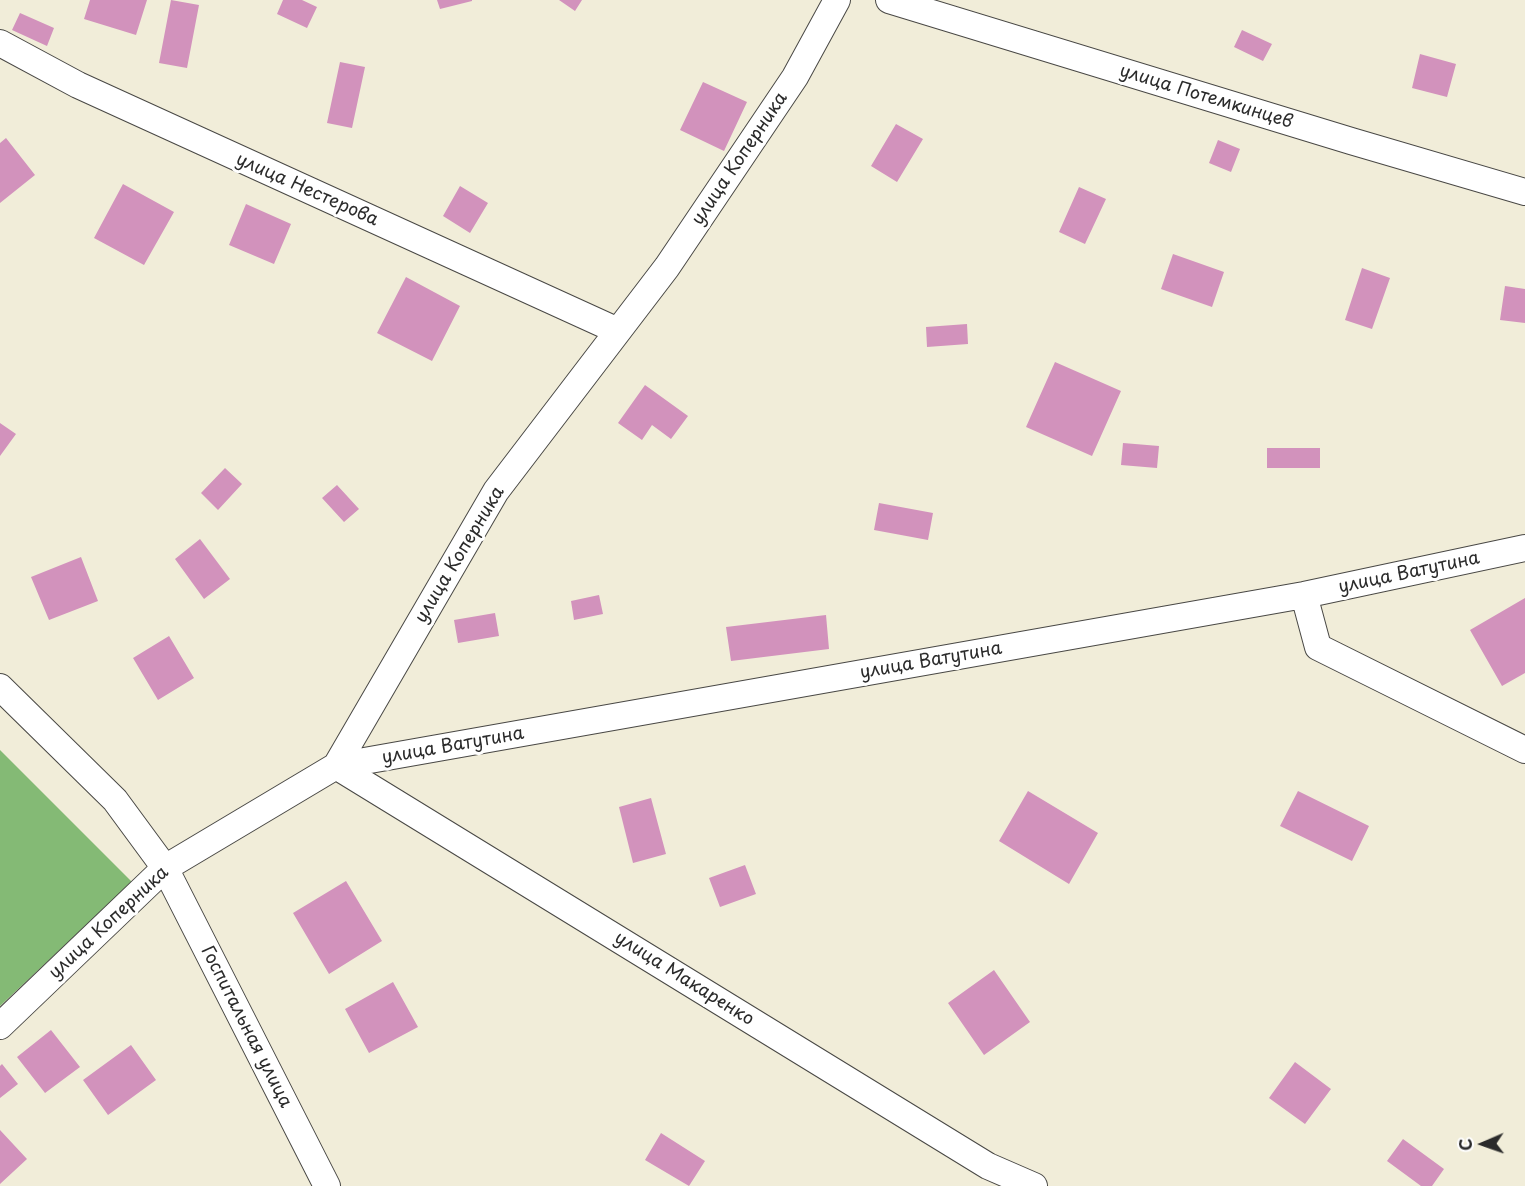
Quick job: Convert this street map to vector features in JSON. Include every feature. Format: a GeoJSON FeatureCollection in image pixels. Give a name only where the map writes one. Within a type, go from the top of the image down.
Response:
{"type":"FeatureCollection","features":[{"type":"Feature","properties":{"kind":"street","name":"улица Коперника"},"geometry":{"type":"LineString","coordinates":[[0,1026],[165,868],[336,766],[496,491],[667,267],[795,76],[837,0]]}},
{"type":"Feature","properties":{"kind":"street","name":"улица Потемкинцев"},"geometry":{"type":"LineString","coordinates":[[889,0],[1525,192]]}},
{"type":"Feature","properties":{"kind":"street","name":"улица Нестерова"},"geometry":{"type":"LineString","coordinates":[[0,43],[78,85],[618,331]]}},
{"type":"Feature","properties":{"kind":"street","name":"улица Ватутина"},"geometry":{"type":"LineString","coordinates":[[336,766],[1304,595],[1525,548]]}},
{"type":"Feature","properties":{"kind":"street"},"geometry":{"type":"LineString","coordinates":[[1304,595],[1318,647],[1525,750]]}},
{"type":"Feature","properties":{"kind":"street","name":"Госпитальная улица"},"geometry":{"type":"LineString","coordinates":[[0,687],[115,800],[165,868],[327,1186]]}},
{"type":"Feature","properties":{"kind":"street","name":"улица Макаренко"},"geometry":{"type":"LineString","coordinates":[[336,766],[988,1166],[1034,1186]]}},
{"type":"Feature","properties":{"kind":"green space"},"geometry":{"type":"Polygon","coordinates":[[[0,750],[132,882],[0,1006],[0,750]]]}},
{"type":"Feature","properties":{"kind":"building"},"geometry":{"type":"Polygon","coordinates":[[[90,0],[147,0],[136,35],[84,19],[90,0]]]}},
{"type":"Feature","properties":{"kind":"building"},"geometry":{"type":"Polygon","coordinates":[[[171,0],[199,5],[187,68],[159,63],[171,0]]]}},
{"type":"Feature","properties":{"kind":"building"},"geometry":{"type":"Polygon","coordinates":[[[283,0],[302,0],[317,7],[307,28],[277,14],[283,0]]]}},
{"type":"Feature","properties":{"kind":"building"},"geometry":{"type":"Polygon","coordinates":[[[437,0],[472,0],[472,1],[440,9],[437,0]]]}},
{"type":"Feature","properties":{"kind":"building"},"geometry":{"type":"Polygon","coordinates":[[[559,0],[582,0],[575,11],[559,0]]]}},
{"type":"Feature","properties":{"kind":"building"},"geometry":{"type":"Polygon","coordinates":[[[20,13],[54,28],[47,46],[12,30],[20,13]]]}},
{"type":"Feature","properties":{"kind":"building"},"geometry":{"type":"Polygon","coordinates":[[[1242,30],[1272,44],[1263,61],[1234,47],[1242,30]]]}},
{"type":"Feature","properties":{"kind":"building"},"geometry":{"type":"Polygon","coordinates":[[[1420,54],[1456,64],[1447,97],[1412,88],[1420,54]]]}},
{"type":"Feature","properties":{"kind":"building"},"geometry":{"type":"Polygon","coordinates":[[[340,62],[365,67],[352,128],[327,123],[340,62]]]}},
{"type":"Feature","properties":{"kind":"building"},"geometry":{"type":"Polygon","coordinates":[[[703,82],[747,102],[724,151],[680,130],[703,82]]]}},
{"type":"Feature","properties":{"kind":"building"},"geometry":{"type":"Polygon","coordinates":[[[896,124],[923,139],[897,182],[871,166],[896,124]]]}},
{"type":"Feature","properties":{"kind":"building"},"geometry":{"type":"Polygon","coordinates":[[[6,138],[35,175],[0,203],[0,143],[6,138]]]}},
{"type":"Feature","properties":{"kind":"building"},"geometry":{"type":"Polygon","coordinates":[[[1218,140],[1240,149],[1231,172],[1209,163],[1218,140]]]}},
{"type":"Feature","properties":{"kind":"building"},"geometry":{"type":"Polygon","coordinates":[[[123,184],[174,212],[144,265],[94,238],[123,184]]]}},
{"type":"Feature","properties":{"kind":"building"},"geometry":{"type":"Polygon","coordinates":[[[460,186],[488,203],[470,233],[443,216],[460,186]]]}},
{"type":"Feature","properties":{"kind":"building"},"geometry":{"type":"Polygon","coordinates":[[[1079,187],[1106,199],[1085,244],[1059,232],[1079,187]]]}},
{"type":"Feature","properties":{"kind":"building"},"geometry":{"type":"Polygon","coordinates":[[[246,204],[291,224],[274,264],[229,245],[246,204]]]}},
{"type":"Feature","properties":{"kind":"building"},"geometry":{"type":"Polygon","coordinates":[[[1173,254],[1224,272],[1212,307],[1161,289],[1173,254]]]}},
{"type":"Feature","properties":{"kind":"building"},"geometry":{"type":"Polygon","coordinates":[[[1362,268],[1390,278],[1372,329],[1345,320],[1362,268]]]}},
{"type":"Feature","properties":{"kind":"building"},"geometry":{"type":"Polygon","coordinates":[[[406,277],[460,306],[432,361],[377,333],[406,277]]]}},
{"type":"Feature","properties":{"kind":"building"},"geometry":{"type":"Polygon","coordinates":[[[1505,286],[1525,289],[1525,323],[1500,320],[1505,286]]]}},
{"type":"Feature","properties":{"kind":"building"},"geometry":{"type":"Polygon","coordinates":[[[967,324],[968,344],[927,347],[926,327],[967,324]]]}},
{"type":"Feature","properties":{"kind":"building"},"geometry":{"type":"Polygon","coordinates":[[[1055,362],[1121,391],[1092,456],[1026,427],[1055,362]]]}},
{"type":"Feature","properties":{"kind":"building"},"geometry":{"type":"Polygon","coordinates":[[[645,385],[688,416],[671,439],[652,425],[642,440],[618,423],[645,385]]]}},
{"type":"Feature","properties":{"kind":"building"},"geometry":{"type":"Polygon","coordinates":[[[0,423],[16,434],[0,456],[0,423]]]}},
{"type":"Feature","properties":{"kind":"building"},"geometry":{"type":"Polygon","coordinates":[[[1123,443],[1159,446],[1157,468],[1121,465],[1123,443]]]}},
{"type":"Feature","properties":{"kind":"building"},"geometry":{"type":"Polygon","coordinates":[[[1267,448],[1320,448],[1320,468],[1267,468],[1267,448]]]}},
{"type":"Feature","properties":{"kind":"building"},"geometry":{"type":"Polygon","coordinates":[[[225,468],[242,484],[218,510],[201,493],[225,468]]]}},
{"type":"Feature","properties":{"kind":"building"},"geometry":{"type":"Polygon","coordinates":[[[337,485],[359,509],[344,522],[322,498],[337,485]]]}},
{"type":"Feature","properties":{"kind":"building"},"geometry":{"type":"Polygon","coordinates":[[[879,503],[933,513],[928,540],[874,530],[879,503]]]}},
{"type":"Feature","properties":{"kind":"building"},"geometry":{"type":"Polygon","coordinates":[[[200,539],[230,579],[204,599],[175,559],[200,539]]]}},
{"type":"Feature","properties":{"kind":"building"},"geometry":{"type":"Polygon","coordinates":[[[81,557],[98,601],[49,620],[31,577],[81,557]]]}},
{"type":"Feature","properties":{"kind":"building"},"geometry":{"type":"Polygon","coordinates":[[[599,595],[603,614],[574,620],[571,601],[599,595]]]}},
{"type":"Feature","properties":{"kind":"building"},"geometry":{"type":"Polygon","coordinates":[[[1525,598],[1525,673],[1502,686],[1470,630],[1525,598]]]}},
{"type":"Feature","properties":{"kind":"building"},"geometry":{"type":"Polygon","coordinates":[[[495,613],[499,636],[458,643],[454,620],[495,613]]]}},
{"type":"Feature","properties":{"kind":"building"},"geometry":{"type":"Polygon","coordinates":[[[826,615],[829,649],[731,661],[726,627],[826,615]]]}},
{"type":"Feature","properties":{"kind":"building"},"geometry":{"type":"Polygon","coordinates":[[[169,636],[194,678],[158,700],[133,658],[169,636]]]}},
{"type":"Feature","properties":{"kind":"building"},"geometry":{"type":"Polygon","coordinates":[[[1028,791],[1098,833],[1069,884],[999,841],[1028,791]]]}},
{"type":"Feature","properties":{"kind":"building"},"geometry":{"type":"Polygon","coordinates":[[[1298,791],[1369,826],[1352,861],[1280,826],[1298,791]]]}},
{"type":"Feature","properties":{"kind":"building"},"geometry":{"type":"Polygon","coordinates":[[[651,798],[666,854],[633,863],[619,807],[651,798]]]}},
{"type":"Feature","properties":{"kind":"building"},"geometry":{"type":"Polygon","coordinates":[[[745,865],[756,894],[720,907],[709,878],[745,865]]]}},
{"type":"Feature","properties":{"kind":"building"},"geometry":{"type":"Polygon","coordinates":[[[346,881],[382,941],[329,974],[293,913],[346,881]]]}},
{"type":"Feature","properties":{"kind":"building"},"geometry":{"type":"Polygon","coordinates":[[[994,970],[1030,1022],[984,1055],[948,1003],[994,970]]]}},
{"type":"Feature","properties":{"kind":"building"},"geometry":{"type":"Polygon","coordinates":[[[393,982],[418,1027],[369,1053],[345,1009],[393,982]]]}},
{"type":"Feature","properties":{"kind":"building"},"geometry":{"type":"Polygon","coordinates":[[[51,1030],[80,1067],[45,1093],[17,1057],[51,1030]]]}},
{"type":"Feature","properties":{"kind":"building"},"geometry":{"type":"Polygon","coordinates":[[[131,1045],[156,1080],[108,1115],[83,1080],[131,1045]]]}},
{"type":"Feature","properties":{"kind":"building"},"geometry":{"type":"Polygon","coordinates":[[[1295,1062],[1331,1089],[1305,1124],[1269,1098],[1295,1062]]]}},
{"type":"Feature","properties":{"kind":"building"},"geometry":{"type":"Polygon","coordinates":[[[2,1064],[18,1084],[0,1098],[0,1066],[2,1064]]]}},
{"type":"Feature","properties":{"kind":"building"},"geometry":{"type":"Polygon","coordinates":[[[0,1130],[27,1159],[0,1184],[0,1130]]]}},
{"type":"Feature","properties":{"kind":"building"},"geometry":{"type":"Polygon","coordinates":[[[661,1133],[705,1161],[689,1186],[645,1160],[661,1133]]]}},
{"type":"Feature","properties":{"kind":"building"},"geometry":{"type":"Polygon","coordinates":[[[1403,1139],[1444,1169],[1432,1186],[1421,1186],[1387,1161],[1403,1139]]]}}]}
